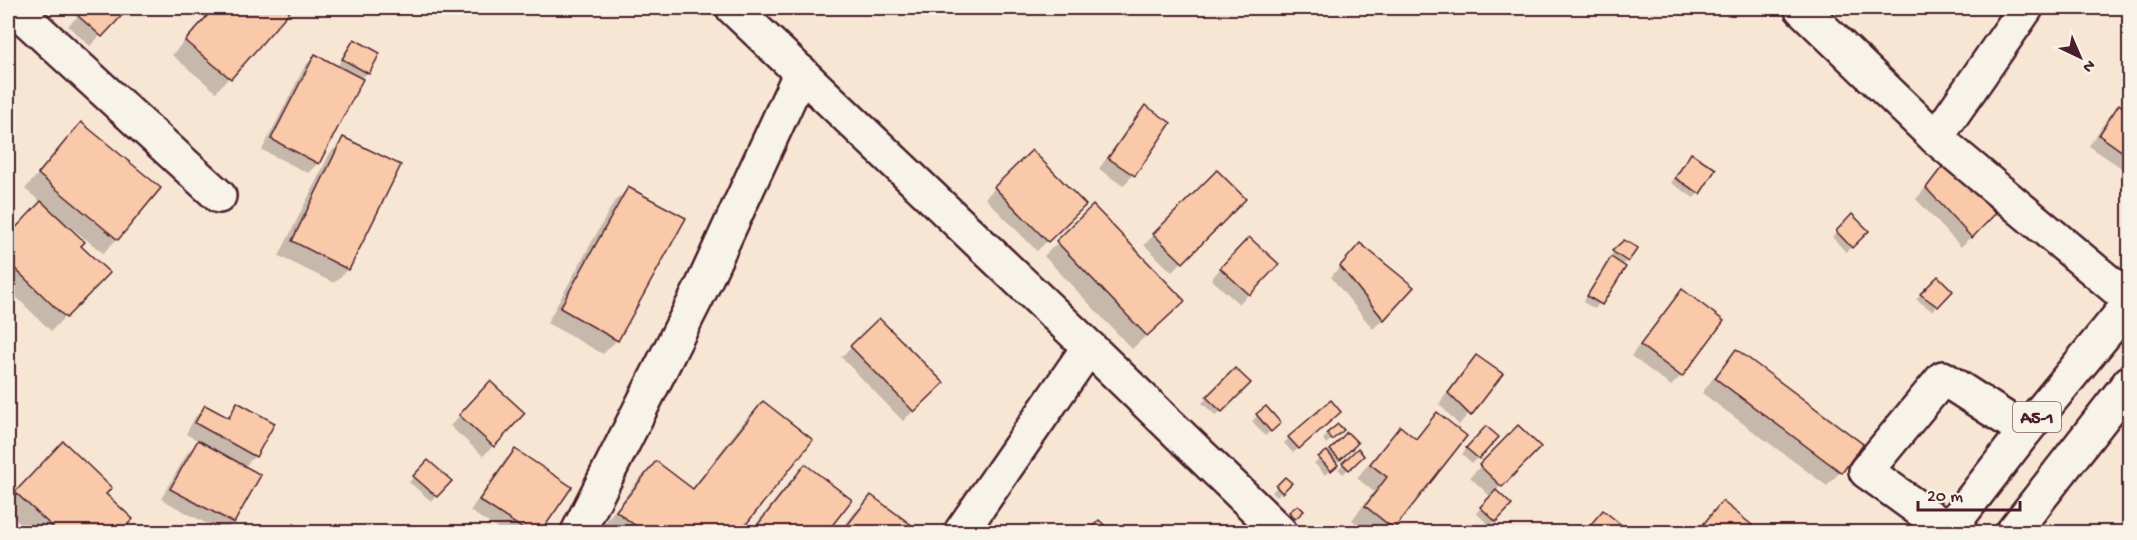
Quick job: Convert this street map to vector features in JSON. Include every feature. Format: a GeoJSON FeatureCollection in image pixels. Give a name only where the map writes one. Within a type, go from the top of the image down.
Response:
{"type":"FeatureCollection","features":[{"type":"Feature","properties":{"kind":"main road"},"geometry":{"type":"LineString","coordinates":[[14,8],[219,196]]}},
{"type":"Feature","properties":{"kind":"main road"},"geometry":{"type":"LineString","coordinates":[[733,8],[1280,532]]}},
{"type":"Feature","properties":{"kind":"main road"},"geometry":{"type":"LineString","coordinates":[[1801,8],[1936,138],[2130,302]]}},
{"type":"Feature","properties":{"kind":"main road"},"geometry":{"type":"LineString","coordinates":[[1936,138],[2026,8]]}},
{"type":"Feature","properties":{"kind":"main road"},"geometry":{"type":"LineString","coordinates":[[578,532],[702,286],[801,72]]}},
{"type":"Feature","properties":{"kind":"main road","name":"A5-1"},"geometry":{"type":"LineString","coordinates":[[1948,531],[2025,431],[2130,302]]}},
{"type":"Feature","properties":{"kind":"main road"},"geometry":{"type":"LineString","coordinates":[[961,532],[1089,347]]}},
{"type":"Feature","properties":{"kind":"main road"},"geometry":{"type":"LineString","coordinates":[[1948,531],[1866,471],[1943,378],[2025,431]]}},
{"type":"Feature","properties":{"kind":"main road","name":"A5-1"},"geometry":{"type":"LineString","coordinates":[[2013,532],[2130,382]]}},
{"type":"Feature","properties":{"kind":"building"},"geometry":{"type":"Polygon","coordinates":[[[84,8],[129,8],[102,37],[77,15],[84,8]]]}},
{"type":"Feature","properties":{"kind":"building"},"geometry":{"type":"Polygon","coordinates":[[[214,8],[288,8],[291,10],[231,79],[185,41],[214,8]]]}},
{"type":"Feature","properties":{"kind":"building"},"geometry":{"type":"Polygon","coordinates":[[[354,39],[380,53],[369,74],[342,59],[354,39]]]}},
{"type":"Feature","properties":{"kind":"building"},"geometry":{"type":"Polygon","coordinates":[[[315,54],[363,79],[319,164],[271,139],[315,54]]]}},
{"type":"Feature","properties":{"kind":"building"},"geometry":{"type":"Polygon","coordinates":[[[2119,104],[2130,113],[2130,157],[2099,135],[2119,104]]]}},
{"type":"Feature","properties":{"kind":"building"},"geometry":{"type":"Polygon","coordinates":[[[1145,105],[1171,123],[1135,176],[1108,158],[1145,105]]]}},
{"type":"Feature","properties":{"kind":"building"},"geometry":{"type":"Polygon","coordinates":[[[81,122],[161,188],[118,240],[38,174],[81,122]]]}},
{"type":"Feature","properties":{"kind":"building"},"geometry":{"type":"Polygon","coordinates":[[[343,137],[401,165],[349,270],[292,241],[343,137]]]}},
{"type":"Feature","properties":{"kind":"building"},"geometry":{"type":"Polygon","coordinates":[[[1032,150],[1086,205],[1048,242],[994,187],[1032,150]]]}},
{"type":"Feature","properties":{"kind":"building"},"geometry":{"type":"Polygon","coordinates":[[[1691,153],[1716,169],[1700,194],[1675,178],[1691,153]]]}},
{"type":"Feature","properties":{"kind":"building"},"geometry":{"type":"Polygon","coordinates":[[[1945,163],[1996,213],[1972,238],[1926,188],[1945,163]]]}},
{"type":"Feature","properties":{"kind":"building"},"geometry":{"type":"Polygon","coordinates":[[[1217,170],[1246,199],[1183,263],[1153,234],[1217,170]]]}},
{"type":"Feature","properties":{"kind":"building"},"geometry":{"type":"Polygon","coordinates":[[[8,178],[14,183],[8,194],[8,178]]]}},
{"type":"Feature","properties":{"kind":"building"},"geometry":{"type":"Polygon","coordinates":[[[628,187],[686,218],[618,341],[560,308],[628,187]]]}},
{"type":"Feature","properties":{"kind":"building"},"geometry":{"type":"Polygon","coordinates":[[[41,201],[85,242],[81,246],[110,273],[66,318],[8,262],[8,236],[41,201]]]}},
{"type":"Feature","properties":{"kind":"building"},"geometry":{"type":"Polygon","coordinates":[[[1093,205],[1185,301],[1147,336],[1056,241],[1093,205]]]}},
{"type":"Feature","properties":{"kind":"building"},"geometry":{"type":"Polygon","coordinates":[[[1852,214],[1869,231],[1852,248],[1836,231],[1852,214]]]}},
{"type":"Feature","properties":{"kind":"building"},"geometry":{"type":"Polygon","coordinates":[[[1249,237],[1279,264],[1250,295],[1220,268],[1249,237]]]}},
{"type":"Feature","properties":{"kind":"building"},"geometry":{"type":"Polygon","coordinates":[[[1624,240],[1638,248],[1628,262],[1612,251],[1624,240]]]}},
{"type":"Feature","properties":{"kind":"building"},"geometry":{"type":"Polygon","coordinates":[[[1360,243],[1414,287],[1384,320],[1340,266],[1360,243]]]}},
{"type":"Feature","properties":{"kind":"building"},"geometry":{"type":"Polygon","coordinates":[[[1611,257],[1626,267],[1602,305],[1587,296],[1611,257]]]}},
{"type":"Feature","properties":{"kind":"building"},"geometry":{"type":"Polygon","coordinates":[[[1938,276],[1953,291],[1938,307],[1920,294],[1938,276]]]}},
{"type":"Feature","properties":{"kind":"building"},"geometry":{"type":"Polygon","coordinates":[[[1682,289],[1724,321],[1682,377],[1640,345],[1682,289]]]}},
{"type":"Feature","properties":{"kind":"building"},"geometry":{"type":"Polygon","coordinates":[[[879,318],[944,383],[914,412],[850,346],[879,318]]]}},
{"type":"Feature","properties":{"kind":"building"},"geometry":{"type":"Polygon","coordinates":[[[1736,349],[1863,444],[1842,473],[1715,378],[1736,349]]]}},
{"type":"Feature","properties":{"kind":"building"},"geometry":{"type":"Polygon","coordinates":[[[1476,355],[1503,374],[1471,416],[1448,393],[1476,355]]]}},
{"type":"Feature","properties":{"kind":"building"},"geometry":{"type":"Polygon","coordinates":[[[1235,368],[1251,383],[1222,412],[1206,397],[1235,368]]]}},
{"type":"Feature","properties":{"kind":"building"},"geometry":{"type":"Polygon","coordinates":[[[490,381],[525,413],[494,447],[459,415],[490,381]]]}},
{"type":"Feature","properties":{"kind":"building"},"geometry":{"type":"Polygon","coordinates":[[[1331,400],[1341,412],[1299,449],[1288,437],[1331,400]]]}},
{"type":"Feature","properties":{"kind":"building"},"geometry":{"type":"Polygon","coordinates":[[[763,401],[813,440],[740,532],[644,532],[616,511],[656,461],[693,489],[763,401]]]}},
{"type":"Feature","properties":{"kind":"building"},"geometry":{"type":"Polygon","coordinates":[[[237,402],[275,423],[256,457],[195,423],[205,405],[229,418],[237,402]]]}},
{"type":"Feature","properties":{"kind":"building"},"geometry":{"type":"Polygon","coordinates":[[[1266,406],[1281,423],[1271,432],[1256,414],[1266,406]]]}},
{"type":"Feature","properties":{"kind":"building"},"geometry":{"type":"Polygon","coordinates":[[[1437,412],[1467,436],[1394,529],[1365,506],[1387,477],[1370,464],[1400,426],[1416,439],[1437,412]]]}},
{"type":"Feature","properties":{"kind":"building"},"geometry":{"type":"Polygon","coordinates":[[[1338,424],[1344,430],[1332,440],[1327,433],[1338,424]]]}},
{"type":"Feature","properties":{"kind":"building"},"geometry":{"type":"Polygon","coordinates":[[[1518,425],[1541,447],[1502,487],[1479,465],[1518,425]]]}},
{"type":"Feature","properties":{"kind":"building"},"geometry":{"type":"Polygon","coordinates":[[[1486,426],[1499,437],[1479,459],[1466,448],[1486,426]]]}},
{"type":"Feature","properties":{"kind":"building"},"geometry":{"type":"Polygon","coordinates":[[[1347,432],[1358,443],[1340,460],[1330,450],[1347,432]]]}},
{"type":"Feature","properties":{"kind":"building"},"geometry":{"type":"Polygon","coordinates":[[[198,440],[261,475],[234,523],[170,489],[198,440]]]}},
{"type":"Feature","properties":{"kind":"building"},"geometry":{"type":"Polygon","coordinates":[[[63,441],[112,488],[106,494],[133,519],[120,532],[58,532],[15,492],[63,441]]]}},
{"type":"Feature","properties":{"kind":"building"},"geometry":{"type":"Polygon","coordinates":[[[1358,448],[1364,456],[1349,470],[1342,463],[1358,448]]]}},
{"type":"Feature","properties":{"kind":"building"},"geometry":{"type":"Polygon","coordinates":[[[515,449],[572,487],[541,532],[528,532],[479,500],[515,449]]]}},
{"type":"Feature","properties":{"kind":"building"},"geometry":{"type":"Polygon","coordinates":[[[1327,451],[1338,465],[1331,471],[1318,457],[1327,451]]]}},
{"type":"Feature","properties":{"kind":"building"},"geometry":{"type":"Polygon","coordinates":[[[428,460],[452,481],[437,497],[413,476],[428,460]]]}},
{"type":"Feature","properties":{"kind":"building"},"geometry":{"type":"Polygon","coordinates":[[[805,464],[852,500],[827,532],[752,532],[805,464]]]}},
{"type":"Feature","properties":{"kind":"building"},"geometry":{"type":"Polygon","coordinates":[[[1285,477],[1292,483],[1282,493],[1276,486],[1285,477]]]}},
{"type":"Feature","properties":{"kind":"building"},"geometry":{"type":"Polygon","coordinates":[[[1496,490],[1512,505],[1496,522],[1480,507],[1496,490]]]}},
{"type":"Feature","properties":{"kind":"building"},"geometry":{"type":"Polygon","coordinates":[[[871,495],[921,532],[842,532],[871,495]]]}},
{"type":"Feature","properties":{"kind":"building"},"geometry":{"type":"Polygon","coordinates":[[[1722,501],[1752,525],[1745,532],[1697,532],[1722,501]]]}},
{"type":"Feature","properties":{"kind":"building"},"geometry":{"type":"Polygon","coordinates":[[[1298,505],[1304,511],[1295,519],[1289,512],[1298,505]]]}},
{"type":"Feature","properties":{"kind":"building"},"geometry":{"type":"Polygon","coordinates":[[[1603,510],[1629,531],[1584,532],[1603,510]]]}},
{"type":"Feature","properties":{"kind":"building"},"geometry":{"type":"Polygon","coordinates":[[[1099,520],[1112,532],[1087,532],[1099,520]]]}},
{"type":"Feature","properties":{"kind":"building"},"geometry":{"type":"Polygon","coordinates":[[[294,524],[306,532],[288,532],[294,524]]]}},
{"type":"Feature","properties":{"kind":"building"},"geometry":{"type":"Polygon","coordinates":[[[1311,525],[1314,528],[1310,532],[1305,531],[1311,525]]]}},
{"type":"Feature","properties":{"kind":"building"},"geometry":{"type":"Polygon","coordinates":[[[1466,526],[1475,532],[1461,532],[1466,526]]]}}]}
